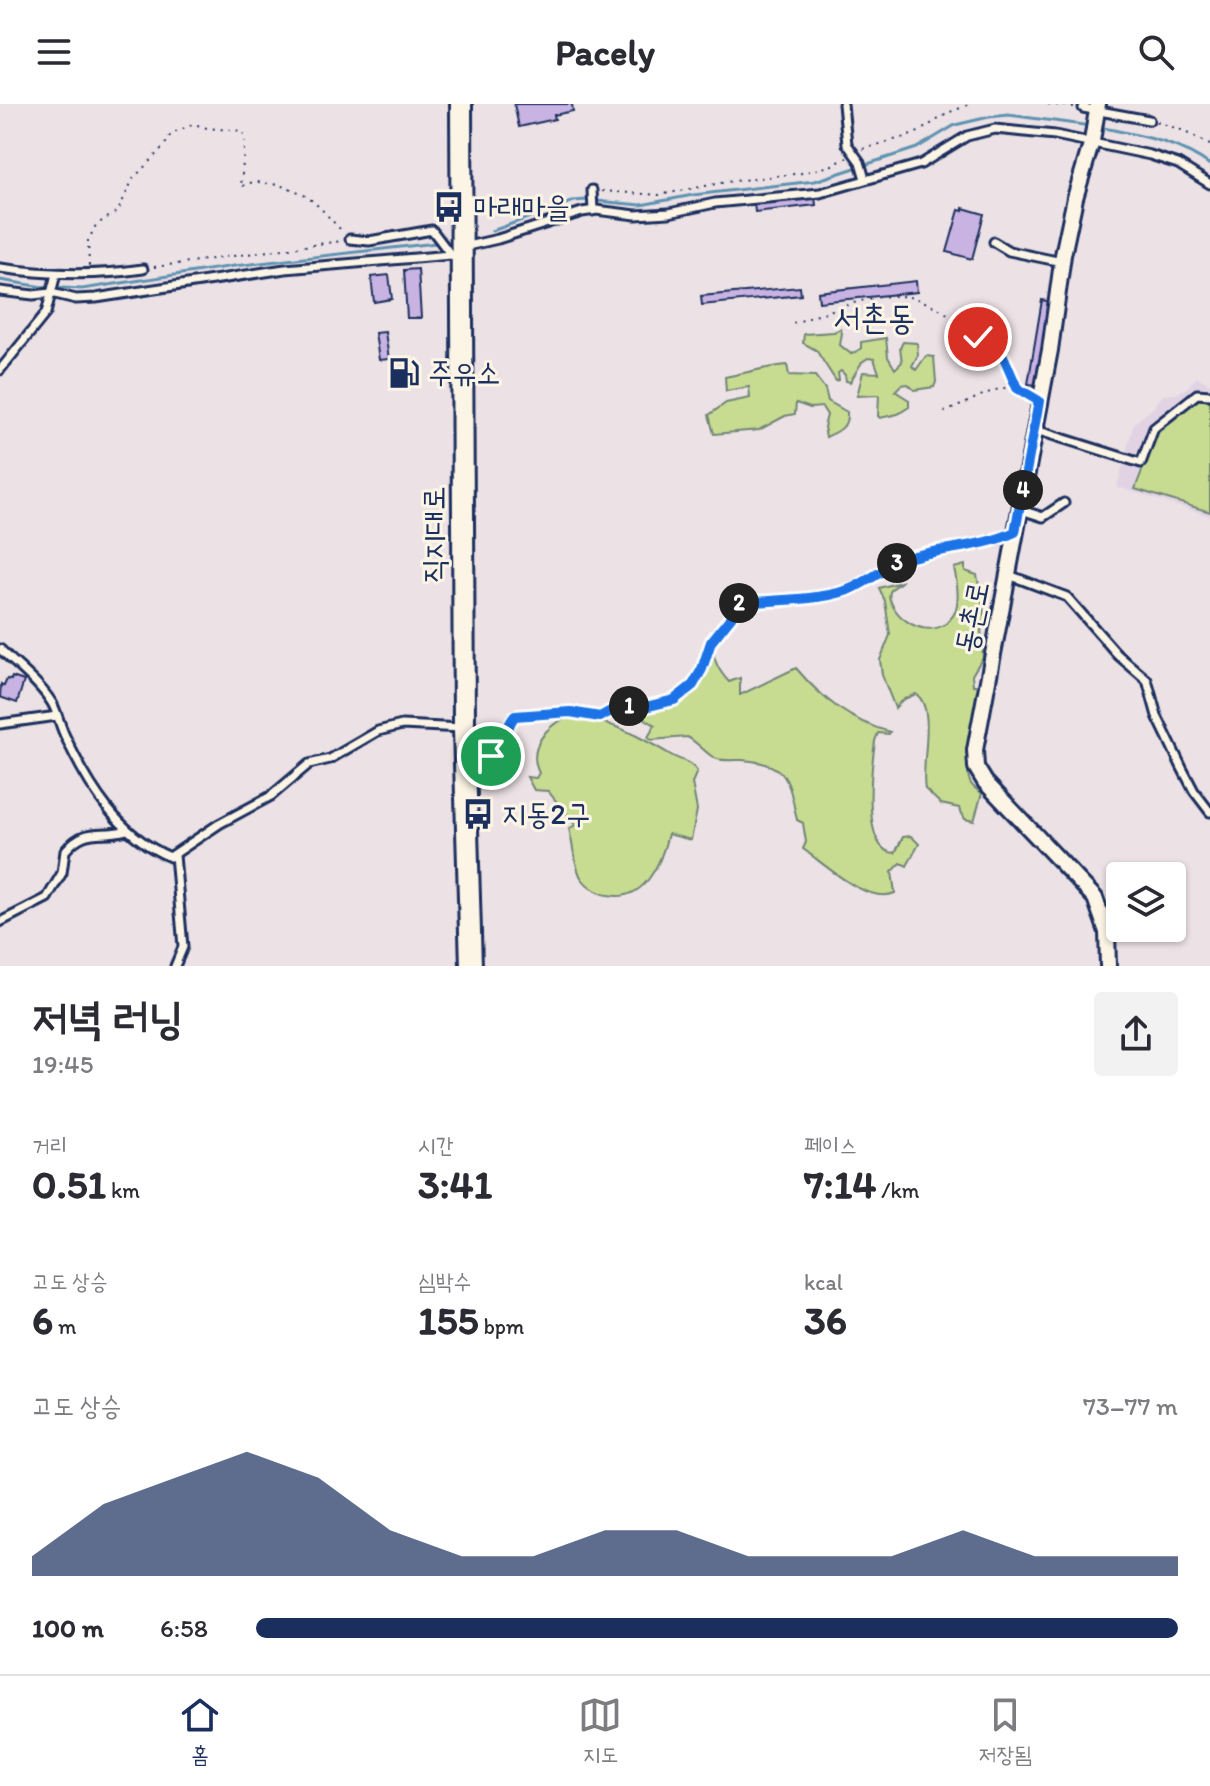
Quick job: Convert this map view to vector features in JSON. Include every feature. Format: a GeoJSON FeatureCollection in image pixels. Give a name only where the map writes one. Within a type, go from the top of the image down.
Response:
{"type":"FeatureCollection","features":[{"type":"Feature","properties":{"kind":"main road","name":"직지대로"},"geometry":{"type":"LineString","coordinates":[[461,104],[457,251],[471,966]]}},
{"type":"Feature","properties":{"kind":"street","name":"동촌로"},"geometry":{"type":"LineString","coordinates":[[1093,107],[1092,141],[1075,198],[1062,262],[1050,350],[975,750],[976,767],[985,782],[1095,898],[1107,932],[1108,966]]}},
{"type":"Feature","properties":{"kind":"lane"},"geometry":{"type":"LineString","coordinates":[[843,104],[847,144],[860,162],[865,179]]}},
{"type":"Feature","properties":{"kind":"lane"},"geometry":{"type":"LineString","coordinates":[[1093,107],[1149,120]]}},
{"type":"Feature","properties":{"kind":"lane"},"geometry":{"type":"LineString","coordinates":[[0,291],[96,298],[285,269],[457,251],[563,217],[593,211],[636,215],[669,213],[715,203],[820,193],[921,164],[958,140],[984,130],[1017,130],[1092,141],[1178,164],[1210,184]]}},
{"type":"Feature","properties":{"kind":"lane"},"geometry":{"type":"LineString","coordinates":[[592,190],[593,211]]}},
{"type":"Feature","properties":{"kind":"lane"},"geometry":{"type":"LineString","coordinates":[[350,239],[369,241],[432,230],[457,251]]}},
{"type":"Feature","properties":{"kind":"lane"},"geometry":{"type":"LineString","coordinates":[[994,242],[1009,251],[1062,262]]}},
{"type":"Feature","properties":{"kind":"lane"},"geometry":{"type":"LineString","coordinates":[[0,268],[56,274],[143,269]]}},
{"type":"Feature","properties":{"kind":"lane"},"geometry":{"type":"LineString","coordinates":[[0,370],[46,313],[56,274]]}},
{"type":"Feature","properties":{"kind":"lane"},"geometry":{"type":"LineString","coordinates":[[1034,429],[1141,463],[1154,428],[1197,394],[1210,395]]}},
{"type":"Feature","properties":{"kind":"lane"},"geometry":{"type":"LineString","coordinates":[[1019,509],[1043,517],[1064,503]]}},
{"type":"Feature","properties":{"kind":"lane"},"geometry":{"type":"LineString","coordinates":[[491,756],[504,742],[509,722],[515,716],[570,712],[600,717],[620,706],[641,708],[674,700],[693,685],[711,642],[738,603],[831,594],[856,586],[884,568],[910,558],[994,542],[1015,532]]}},
{"type":"Feature","properties":{"kind":"lane"},"geometry":{"type":"LineString","coordinates":[[1007,574],[1067,597],[1118,655],[1147,680],[1157,716],[1194,791],[1210,812]]}},
{"type":"Feature","properties":{"kind":"lane"},"geometry":{"type":"LineString","coordinates":[[0,649],[53,705],[66,738],[114,818],[166,855],[175,855],[219,824],[271,796],[309,764],[330,759],[378,731],[402,725],[464,728]]}},
{"type":"Feature","properties":{"kind":"lane"},"geometry":{"type":"LineString","coordinates":[[0,724],[57,716]]}},
{"type":"Feature","properties":{"kind":"lane"},"geometry":{"type":"LineString","coordinates":[[0,922],[47,898],[62,873],[65,851],[78,839],[97,832],[127,830]]}},
{"type":"Feature","properties":{"kind":"lane"},"geometry":{"type":"LineString","coordinates":[[175,855],[183,947],[175,966]]}},
{"type":"Feature","properties":{"kind":"path"},"geometry":{"type":"LineString","coordinates":[[592,190],[659,195],[726,182],[802,173],[830,166],[870,145],[915,134],[950,112],[971,104]]}},
{"type":"Feature","properties":{"kind":"path"},"geometry":{"type":"LineString","coordinates":[[1048,104],[1093,107]]}},
{"type":"Feature","properties":{"kind":"path"},"geometry":{"type":"LineString","coordinates":[[1149,120],[1181,130],[1210,145]]}},
{"type":"Feature","properties":{"kind":"path"},"geometry":{"type":"LineString","coordinates":[[91,274],[88,241],[93,230],[101,219],[118,211],[133,179],[165,145],[171,134],[194,124],[242,131],[245,137],[241,187],[254,181],[295,189],[320,206],[350,239]]}},
{"type":"Feature","properties":{"kind":"path"},"geometry":{"type":"LineString","coordinates":[[143,269],[350,239]]}},
{"type":"Feature","properties":{"kind":"path"},"geometry":{"type":"LineString","coordinates":[[793,323],[873,299],[897,296],[917,299],[936,308],[1000,351],[1017,388]]}},
{"type":"Feature","properties":{"kind":"path"},"geometry":{"type":"LineString","coordinates":[[944,412],[1008,386],[1039,401]]}},
{"type":"Feature","properties":{"kind":"shaded area"},"geometry":{"type":"Polygon","coordinates":[[[1197,377],[1210,384],[1210,516],[1117,487],[1134,423],[1152,409],[1163,395],[1176,394],[1197,377]]]}},
{"type":"Feature","properties":{"kind":"green space"},"geometry":{"type":"Polygon","coordinates":[[[840,329],[840,345],[851,354],[861,349],[861,342],[886,338],[888,357],[895,369],[902,362],[900,348],[903,342],[917,343],[918,355],[912,366],[916,370],[926,356],[934,357],[934,387],[914,390],[908,384],[901,385],[895,391],[909,400],[909,407],[898,414],[880,418],[879,395],[857,396],[863,372],[879,373],[874,359],[868,358],[862,362],[850,382],[846,381],[841,371],[836,381],[816,350],[803,343],[804,334],[840,329]]]}},
{"type":"Feature","properties":{"kind":"green space"},"geometry":{"type":"Polygon","coordinates":[[[787,365],[789,375],[815,376],[825,389],[828,401],[847,412],[842,428],[826,437],[824,427],[827,415],[822,407],[810,408],[796,403],[795,414],[759,430],[714,434],[709,415],[726,403],[750,398],[749,387],[726,391],[725,377],[787,365]]]}},
{"type":"Feature","properties":{"kind":"green space"},"geometry":{"type":"Polygon","coordinates":[[[1200,398],[1210,402],[1210,512],[1135,489],[1156,434],[1200,398]]]}},
{"type":"Feature","properties":{"kind":"green space"},"geometry":{"type":"Polygon","coordinates":[[[965,565],[965,571],[977,575],[985,618],[981,627],[983,657],[972,675],[973,685],[982,685],[968,770],[971,784],[982,793],[974,821],[965,819],[959,808],[941,804],[925,789],[926,711],[916,694],[902,700],[895,708],[882,675],[880,660],[890,635],[885,601],[879,588],[901,582],[890,592],[894,608],[915,626],[933,629],[949,621],[955,612],[958,596],[954,568],[965,565]]]}},
{"type":"Feature","properties":{"kind":"green space"},"geometry":{"type":"Polygon","coordinates":[[[713,648],[718,666],[729,682],[740,678],[740,695],[796,668],[838,708],[862,722],[890,732],[878,733],[875,741],[872,823],[884,849],[895,853],[903,837],[911,836],[919,844],[907,866],[901,863],[892,872],[895,893],[884,895],[860,889],[803,849],[806,842],[803,823],[797,820],[788,784],[778,770],[757,762],[717,759],[687,737],[651,740],[648,737],[655,725],[629,709],[662,708],[684,698],[701,678],[713,648]]]}},
{"type":"Feature","properties":{"kind":"green space"},"geometry":{"type":"Polygon","coordinates":[[[569,717],[622,729],[688,763],[697,771],[692,783],[697,810],[691,840],[668,834],[661,857],[649,879],[632,893],[621,896],[605,894],[584,882],[577,868],[569,829],[575,825],[548,791],[534,790],[527,777],[536,778],[539,773],[535,755],[546,731],[569,717]]]}},
{"type":"Feature","properties":{"kind":"building"},"geometry":{"type":"Polygon","coordinates":[[[514,104],[572,104],[573,111],[554,115],[555,119],[519,127],[514,104]]]}},
{"type":"Feature","properties":{"kind":"building"},"geometry":{"type":"Polygon","coordinates":[[[815,197],[816,205],[755,212],[754,203],[815,197]]]}},
{"type":"Feature","properties":{"kind":"building"},"geometry":{"type":"Polygon","coordinates":[[[963,208],[984,214],[972,259],[947,252],[959,210],[963,211],[963,208]]]}},
{"type":"Feature","properties":{"kind":"building"},"geometry":{"type":"Polygon","coordinates":[[[418,269],[421,318],[407,318],[404,270],[418,269]]]}},
{"type":"Feature","properties":{"kind":"building"},"geometry":{"type":"Polygon","coordinates":[[[389,275],[392,299],[374,302],[371,277],[389,275]]]}},
{"type":"Feature","properties":{"kind":"building"},"geometry":{"type":"Polygon","coordinates":[[[916,281],[917,292],[819,302],[818,292],[916,281]]]}},
{"type":"Feature","properties":{"kind":"building"},"geometry":{"type":"Polygon","coordinates":[[[800,287],[801,295],[702,305],[701,296],[800,287]]]}},
{"type":"Feature","properties":{"kind":"building"},"geometry":{"type":"Polygon","coordinates":[[[1042,300],[1052,302],[1037,385],[1028,384],[1042,300]]]}},
{"type":"Feature","properties":{"kind":"building"},"geometry":{"type":"Polygon","coordinates":[[[385,332],[389,359],[379,360],[375,333],[385,332]]]}},
{"type":"Feature","properties":{"kind":"building"},"geometry":{"type":"Polygon","coordinates":[[[12,677],[24,681],[17,703],[0,697],[1,684],[4,686],[7,679],[11,680],[12,677]]]}},
{"type":"Feature","properties":{"kind":"waterway"},"geometry":{"type":"LineString","coordinates":[[492,231],[574,201],[641,205],[693,195],[815,181],[917,148],[955,125],[989,117],[1009,115],[1091,126]]}},
{"type":"Feature","properties":{"kind":"waterway"},"geometry":{"type":"LineString","coordinates":[[1099,127],[1171,145],[1210,165]]}},
{"type":"Feature","properties":{"kind":"waterway"},"geometry":{"type":"LineString","coordinates":[[0,280],[82,289],[234,266],[436,243]]}},
{"type":"Feature","properties":{"kind":"place","name":"마래마을"},"geometry":{"type":"Point","coordinates":[449,207]}},
{"type":"Feature","properties":{"kind":"place","name":"주유소"},"geometry":{"type":"Point","coordinates":[404,373]}},
{"type":"Feature","properties":{"kind":"place","name":"지동2구"},"geometry":{"type":"Point","coordinates":[478,814]}},
{"type":"Feature","properties":{"kind":"district","name":"서촌동"},"geometry":{"type":"Point","coordinates":[874,317]}},
{"type":"Feature","properties":{"kind":"route"},"geometry":{"type":"LineString","coordinates":[[491,756],[504,742],[509,722],[515,716],[570,712],[600,717],[620,706],[641,708],[674,700],[693,685],[711,642],[738,603],[845,591],[884,568],[910,558],[994,542],[1015,532],[1039,401],[1017,388],[1000,351],[978,337]]}}]}
